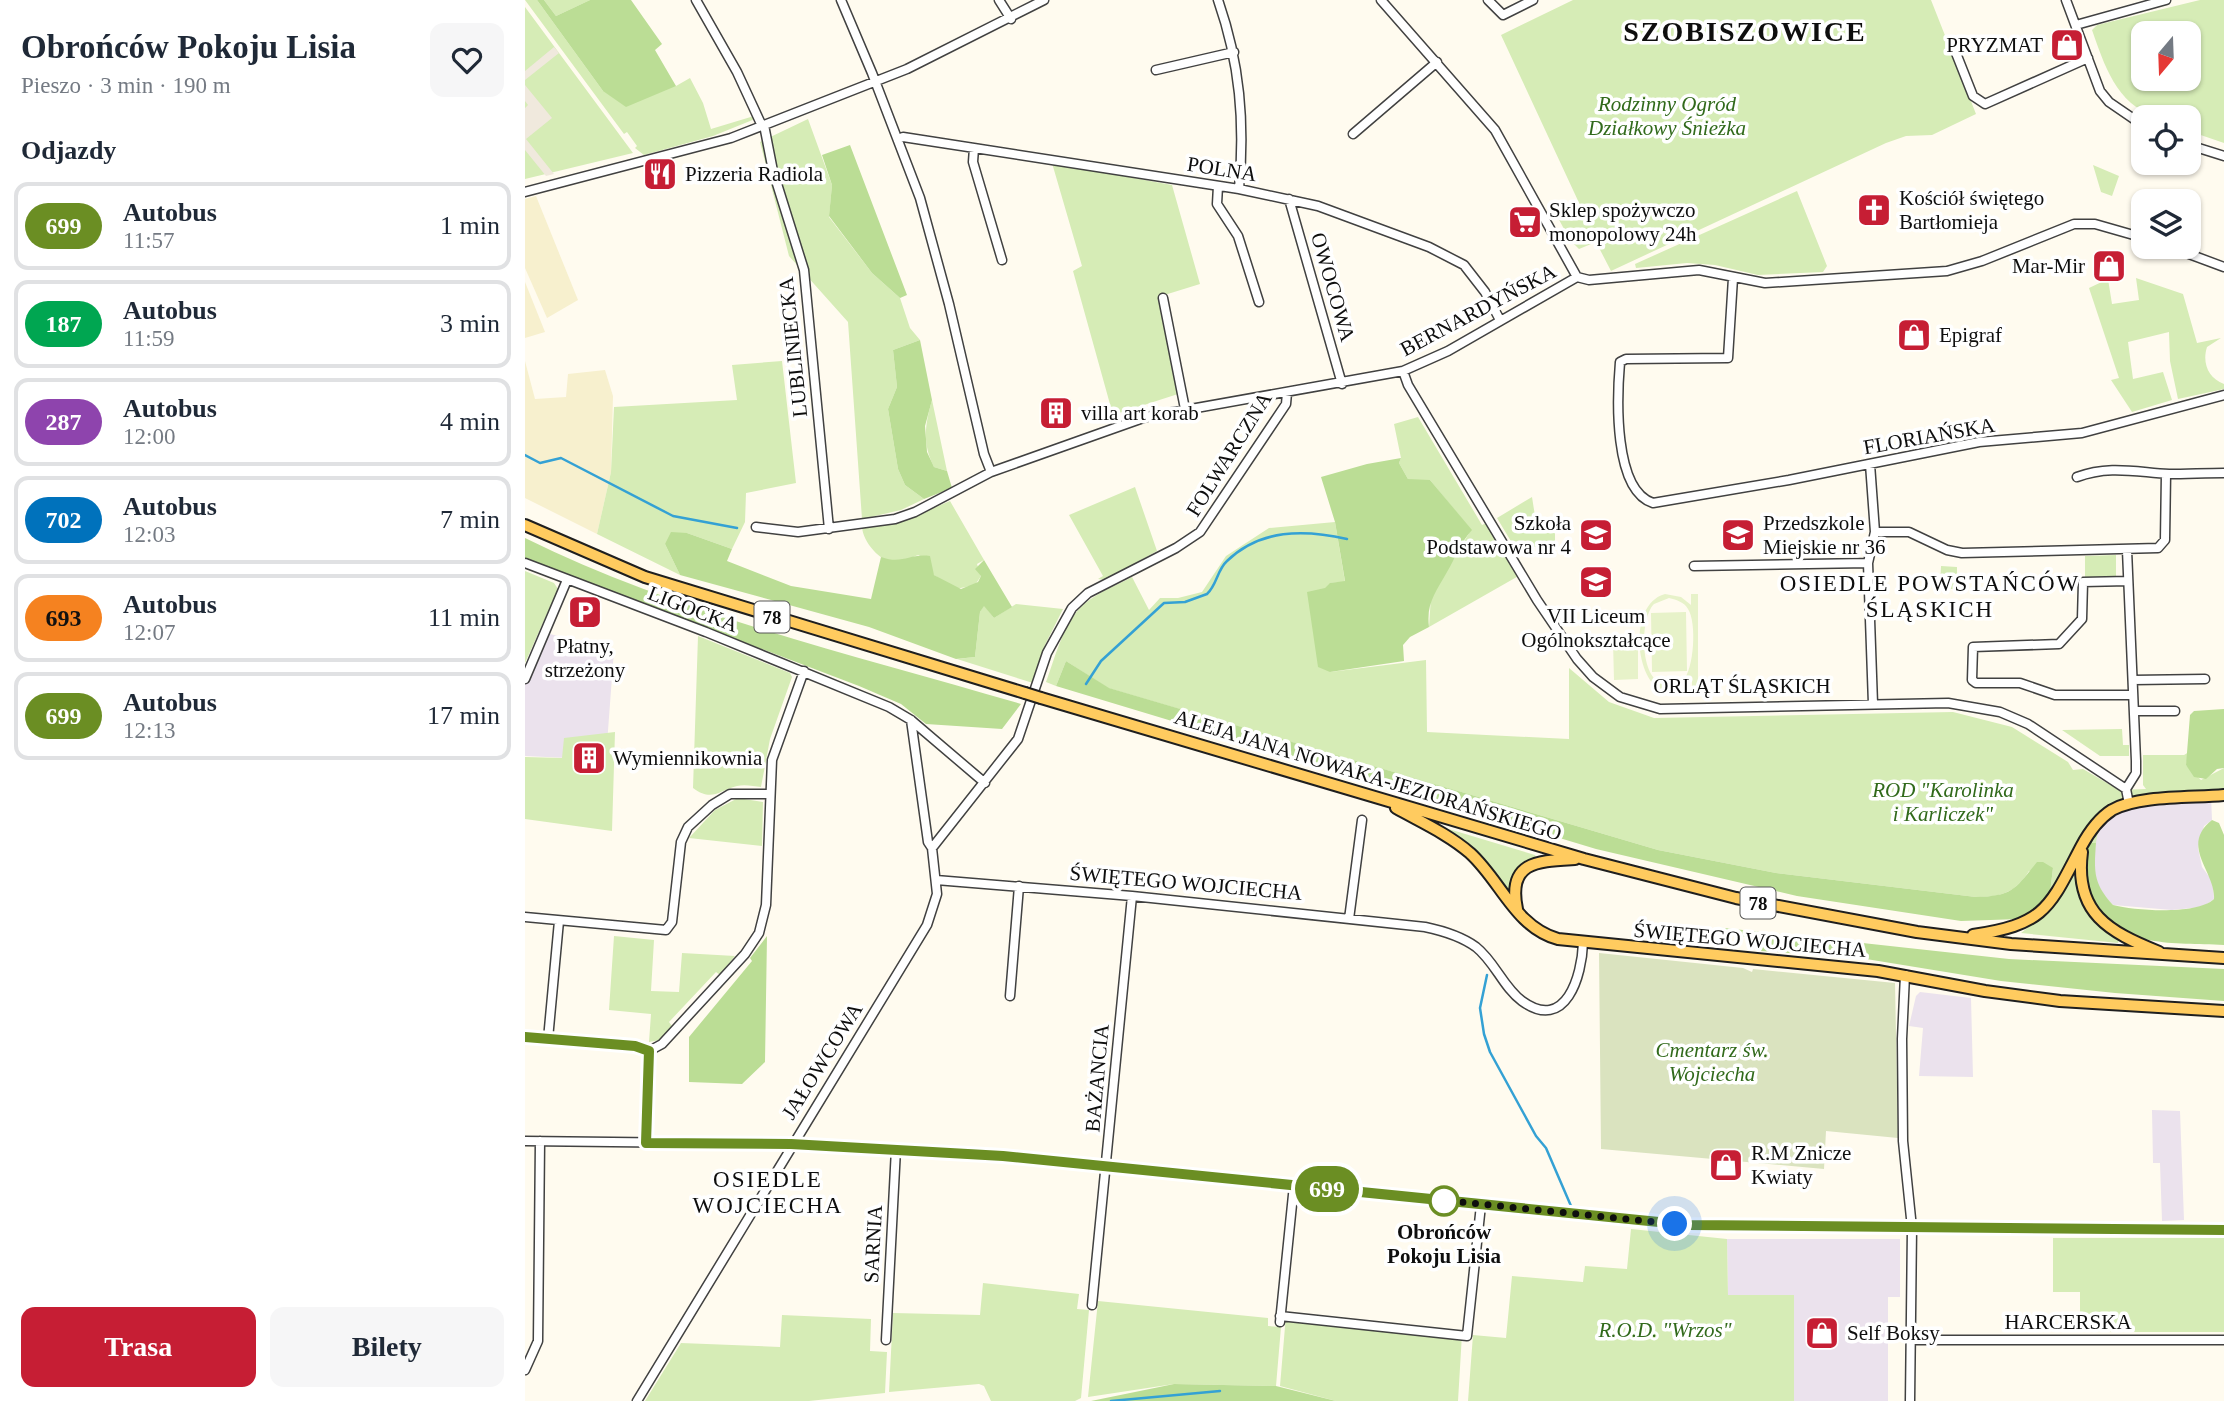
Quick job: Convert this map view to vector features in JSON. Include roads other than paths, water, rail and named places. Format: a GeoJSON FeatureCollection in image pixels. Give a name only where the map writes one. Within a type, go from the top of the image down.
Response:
{"type":"FeatureCollection","features":[{"type":"Feature","properties":{"kind":"main road","name":"ALEJA JANA NOWAKA-JEZIORAŃSKIEGO"},"geometry":{"type":"LineString","coordinates":[[525,525],[645,577],[1041,698],[1584,859],[1681,885],[1793,910],[1956,937],[2171,956],[2224,958]]}},
{"type":"Feature","properties":{"kind":"main road"},"geometry":{"type":"LineString","coordinates":[[1956,937],[2010,929],[2038,915],[2057,894],[2097,822],[2129,804],[2224,795]]}},
{"type":"Feature","properties":{"kind":"main road"},"geometry":{"type":"LineString","coordinates":[[1378,798],[1455,841],[1471,854],[1517,911],[1538,932],[1583,943]]}},
{"type":"Feature","properties":{"kind":"main road"},"geometry":{"type":"LineString","coordinates":[[2084,842],[2080,871],[2090,908],[2111,930],[2171,956]]}},
{"type":"Feature","properties":{"kind":"main road"},"geometry":{"type":"LineString","coordinates":[[1517,911],[1513,892],[1515,882],[1531,864],[1584,859]]}},
{"type":"Feature","properties":{"kind":"main road","name":"ŚWIĘTEGO WOJCIECHA"},"geometry":{"type":"LineString","coordinates":[[1583,943],[1905,975],[1985,991],[2060,1001],[2224,1011]]}},
{"type":"Feature","properties":{"kind":"street","name":"LUBLINIECKA"},"geometry":{"type":"LineString","coordinates":[[696,0],[737,72],[763,126],[773,171],[804,270],[829,529]]}},
{"type":"Feature","properties":{"kind":"street"},"geometry":{"type":"LineString","coordinates":[[841,0],[898,139],[935,248],[984,454],[991,472]]}},
{"type":"Feature","properties":{"kind":"street"},"geometry":{"type":"LineString","coordinates":[[999,0],[1010,19]]}},
{"type":"Feature","properties":{"kind":"street"},"geometry":{"type":"LineString","coordinates":[[525,192],[685,152],[763,126],[876,83],[1044,0]]}},
{"type":"Feature","properties":{"kind":"street"},"geometry":{"type":"LineString","coordinates":[[1218,0],[1234,52],[1242,116],[1239,189]]}},
{"type":"Feature","properties":{"kind":"street"},"geometry":{"type":"LineString","coordinates":[[1381,0],[1495,130],[1577,276]]}},
{"type":"Feature","properties":{"kind":"street"},"geometry":{"type":"LineString","coordinates":[[1488,0],[1503,15],[1533,0]]}},
{"type":"Feature","properties":{"kind":"street"},"geometry":{"type":"LineString","coordinates":[[2066,0],[2100,91],[2109,102],[2131,117]]}},
{"type":"Feature","properties":{"kind":"street"},"geometry":{"type":"LineString","coordinates":[[2076,25],[2166,0]]}},
{"type":"Feature","properties":{"kind":"street"},"geometry":{"type":"LineString","coordinates":[[1954,48],[1973,96],[1985,104],[2088,58]]}},
{"type":"Feature","properties":{"kind":"street"},"geometry":{"type":"LineString","coordinates":[[1156,70],[1234,52]]}},
{"type":"Feature","properties":{"kind":"street"},"geometry":{"type":"LineString","coordinates":[[1353,134],[1437,62]]}},
{"type":"Feature","properties":{"kind":"street","name":"POLNA"},"geometry":{"type":"LineString","coordinates":[[898,139],[903,137],[1289,199],[1364,222],[1452,258],[1473,274],[1500,320]]}},
{"type":"Feature","properties":{"kind":"street"},"geometry":{"type":"LineString","coordinates":[[974,148],[973,162],[1002,260]]}},
{"type":"Feature","properties":{"kind":"street"},"geometry":{"type":"LineString","coordinates":[[2201,149],[2224,156]]}},
{"type":"Feature","properties":{"kind":"street"},"geometry":{"type":"LineString","coordinates":[[1218,186],[1217,204],[1238,236],[1259,302]]}},
{"type":"Feature","properties":{"kind":"street","name":"OWOCOWA"},"geometry":{"type":"LineString","coordinates":[[1289,199],[1342,384]]}},
{"type":"Feature","properties":{"kind":"street","name":"BERNARDYŃSKA"},"geometry":{"type":"LineString","coordinates":[[756,527],[798,532],[895,519],[915,512],[991,472],[1146,417],[1403,371],[1448,351],[1577,276],[1589,280],[1699,270],[1765,283],[1947,271],[1982,261],[2074,224],[2095,224],[2131,234]]}},
{"type":"Feature","properties":{"kind":"street"},"geometry":{"type":"LineString","coordinates":[[2201,258],[2224,267]]}},
{"type":"Feature","properties":{"kind":"street","name":"FLORIAŃSKA"},"geometry":{"type":"LineString","coordinates":[[1733,278],[1728,358],[1626,359],[1621,362],[1619,447],[1639,496],[1653,503],[1979,442],[2056,437],[2097,430],[2167,408],[2224,395]]}},
{"type":"Feature","properties":{"kind":"street"},"geometry":{"type":"LineString","coordinates":[[1163,298],[1185,409]]}},
{"type":"Feature","properties":{"kind":"street","name":"ORLĄT ŚLĄSKICH"},"geometry":{"type":"LineString","coordinates":[[1403,371],[1408,386],[1537,600],[1577,659],[1603,685],[1620,696],[1660,709],[1948,703],[2000,712],[2028,724],[2126,789]]}},
{"type":"Feature","properties":{"kind":"street","name":"FOLWARCZNA"},"geometry":{"type":"LineString","coordinates":[[932,848],[1018,739],[1047,653],[1072,608],[1088,593],[1176,548],[1200,532],[1286,404],[1287,393]]}},
{"type":"Feature","properties":{"kind":"street"},"geometry":{"type":"LineString","coordinates":[[1870,464],[1875,532],[1868,564],[1873,704]]}},
{"type":"Feature","properties":{"kind":"street"},"geometry":{"type":"LineString","coordinates":[[2077,477],[2097,469],[2116,468],[2166,474],[2224,473]]}},
{"type":"Feature","properties":{"kind":"street"},"geometry":{"type":"LineString","coordinates":[[1875,532],[1909,532],[1947,550],[1962,553],[2158,548],[2165,540],[2166,474]]}},
{"type":"Feature","properties":{"kind":"street"},"geometry":{"type":"LineString","coordinates":[[2127,550],[2136,773],[2126,789],[2129,804]]}},
{"type":"Feature","properties":{"kind":"street","name":"LIGOCKA"},"geometry":{"type":"LineString","coordinates":[[525,563],[804,671],[889,707],[911,720],[985,783]]}},
{"type":"Feature","properties":{"kind":"street"},"geometry":{"type":"LineString","coordinates":[[1694,566],[1868,564]]}},
{"type":"Feature","properties":{"kind":"street"},"geometry":{"type":"LineString","coordinates":[[525,679],[567,580]]}},
{"type":"Feature","properties":{"kind":"street"},"geometry":{"type":"LineString","coordinates":[[2128,581],[2083,582],[2082,619],[2059,644],[1973,647],[1972,680],[1976,683],[2020,683],[2055,695],[2133,695]]}},
{"type":"Feature","properties":{"kind":"street"},"geometry":{"type":"LineString","coordinates":[[525,1037],[635,1046],[649,1051],[662,1044],[757,939],[766,905],[774,748],[804,671]]}},
{"type":"Feature","properties":{"kind":"street"},"geometry":{"type":"LineString","coordinates":[[2133,680],[2204,679]]}},
{"type":"Feature","properties":{"kind":"street"},"geometry":{"type":"LineString","coordinates":[[2134,711],[2175,711]]}},
{"type":"Feature","properties":{"kind":"street"},"geometry":{"type":"LineString","coordinates":[[911,720],[936,880]]}},
{"type":"Feature","properties":{"kind":"street"},"geometry":{"type":"LineString","coordinates":[[525,917],[666,930],[672,922],[681,842],[688,827],[712,805],[730,794],[770,794]]}},
{"type":"Feature","properties":{"kind":"street"},"geometry":{"type":"LineString","coordinates":[[1349,919],[1362,820]]}},
{"type":"Feature","properties":{"kind":"street","name":"ŚWIĘTEGO WOJCIECHA"},"geometry":{"type":"LineString","coordinates":[[936,880],[1132,896],[1426,927],[1458,936],[1484,954],[1514,994],[1534,1007],[1556,1006],[1573,993],[1581,967],[1583,943]]}},
{"type":"Feature","properties":{"kind":"street","name":"JAŁOWCOWA"},"geometry":{"type":"LineString","coordinates":[[636,1401],[927,925],[937,894],[936,880]]}},
{"type":"Feature","properties":{"kind":"street"},"geometry":{"type":"LineString","coordinates":[[1010,996],[1019,887]]}},
{"type":"Feature","properties":{"kind":"street","name":"BAŻANCIA"},"geometry":{"type":"LineString","coordinates":[[1092,1305],[1132,896]]}},
{"type":"Feature","properties":{"kind":"street"},"geometry":{"type":"LineString","coordinates":[[548,1039],[559,921]]}},
{"type":"Feature","properties":{"kind":"street"},"geometry":{"type":"LineString","coordinates":[[1905,975],[1902,1020],[1903,1141],[1912,1228],[1910,1401]]}},
{"type":"Feature","properties":{"kind":"street"},"geometry":{"type":"LineString","coordinates":[[646,1143],[649,1051]]}},
{"type":"Feature","properties":{"kind":"street"},"geometry":{"type":"LineString","coordinates":[[525,1141],[791,1144],[896,1149],[1107,1167],[1689,1225],[2224,1230]]}},
{"type":"Feature","properties":{"kind":"street"},"geometry":{"type":"LineString","coordinates":[[525,1369],[538,1341],[540,1141]]}},
{"type":"Feature","properties":{"kind":"street","name":"SARNIA"},"geometry":{"type":"LineString","coordinates":[[886,1340],[896,1149]]}},
{"type":"Feature","properties":{"kind":"street"},"geometry":{"type":"LineString","coordinates":[[1294,1185],[1280,1319],[1467,1336],[1481,1205]]}},
{"type":"Feature","properties":{"kind":"street","name":"HARCERSKA"},"geometry":{"type":"LineString","coordinates":[[1911,1340],[2224,1340]]}},
{"type":"Feature","properties":{"kind":"waterway"},"geometry":{"type":"LineString","coordinates":[[525,455],[540,463],[561,458],[673,516],[737,528]]}},
{"type":"Feature","properties":{"kind":"waterway"},"geometry":{"type":"LineString","coordinates":[[1086,684],[1101,661],[1164,603],[1185,602],[1207,594],[1221,569],[1240,550],[1268,537],[1283,534],[1315,534],[1347,539]]}},
{"type":"Feature","properties":{"kind":"waterway"},"geometry":{"type":"LineString","coordinates":[[1487,975],[1480,1008],[1490,1052],[1536,1136],[1546,1148],[1571,1206]]}},
{"type":"Feature","properties":{"kind":"waterway"},"geometry":{"type":"LineString","coordinates":[[1111,1401],[1220,1391]]}},
{"type":"Feature","properties":{"kind":"place","name":"PRYZMAT"},"geometry":{"type":"Point","coordinates":[2067,45]}},
{"type":"Feature","properties":{"kind":"place","name":"Pizzeria Radiola"},"geometry":{"type":"Point","coordinates":[660,174]}},
{"type":"Feature","properties":{"kind":"place","name":"Kościół świętego Bartłomieja"},"geometry":{"type":"Point","coordinates":[1874,210]}},
{"type":"Feature","properties":{"kind":"place","name":"Sklep spożywczo monopolowy 24h"},"geometry":{"type":"Point","coordinates":[1525,222]}},
{"type":"Feature","properties":{"kind":"place","name":"Mar-Mir"},"geometry":{"type":"Point","coordinates":[2109,266]}},
{"type":"Feature","properties":{"kind":"place","name":"Epigraf"},"geometry":{"type":"Point","coordinates":[1914,335]}},
{"type":"Feature","properties":{"kind":"place","name":"villa art korab"},"geometry":{"type":"Point","coordinates":[1056,413]}},
{"type":"Feature","properties":{"kind":"place","name":"Szkoła Podstawowa nr 4"},"geometry":{"type":"Point","coordinates":[1596,535]}},
{"type":"Feature","properties":{"kind":"place","name":"Przedszkole Miejskie nr 36"},"geometry":{"type":"Point","coordinates":[1738,535]}},
{"type":"Feature","properties":{"kind":"place","name":"VII Liceum Ogólnokształcące"},"geometry":{"type":"Point","coordinates":[1596,582]}},
{"type":"Feature","properties":{"kind":"place","name":"Płatny, strzeżony"},"geometry":{"type":"Point","coordinates":[585,612]}},
{"type":"Feature","properties":{"kind":"place","name":"Wymiennikownia"},"geometry":{"type":"Point","coordinates":[589,758]}},
{"type":"Feature","properties":{"kind":"place","name":"R.M Znicze Kwiaty"},"geometry":{"type":"Point","coordinates":[1726,1165]}},
{"type":"Feature","properties":{"kind":"place","name":"Obrońców Pokoju Lisia"},"geometry":{"type":"Point","coordinates":[1444,1201]}},
{"type":"Feature","properties":{"kind":"place","name":"Self Boksy"},"geometry":{"type":"Point","coordinates":[1822,1333]}},
{"type":"Feature","properties":{"kind":"district","name":"SZOBISZOWICE"},"geometry":{"type":"Point","coordinates":[1745,31]}},
{"type":"Feature","properties":{"kind":"district","name":"OSIEDLE POWSTAŃCÓW ŚLĄSKICH"},"geometry":{"type":"Point","coordinates":[1930,596]}},
{"type":"Feature","properties":{"kind":"district","name":"OSIEDLE WOJCIECHA"},"geometry":{"type":"Point","coordinates":[768,1192]}},
{"type":"Feature","properties":{"kind":"park label","name":"Rodzinny Ogród Działkowy Śnieżka"},"geometry":{"type":"Point","coordinates":[1667,116]}},
{"type":"Feature","properties":{"kind":"park label","name":"ROD \"Karolinka i Karliczek\""},"geometry":{"type":"Point","coordinates":[1943,802]}},
{"type":"Feature","properties":{"kind":"park label","name":"Cmentarz św. Wojciecha"},"geometry":{"type":"Point","coordinates":[1712,1062]}},
{"type":"Feature","properties":{"kind":"park label","name":"R.O.D. \"Wrzos\""},"geometry":{"type":"Point","coordinates":[1665,1330]}}]}
